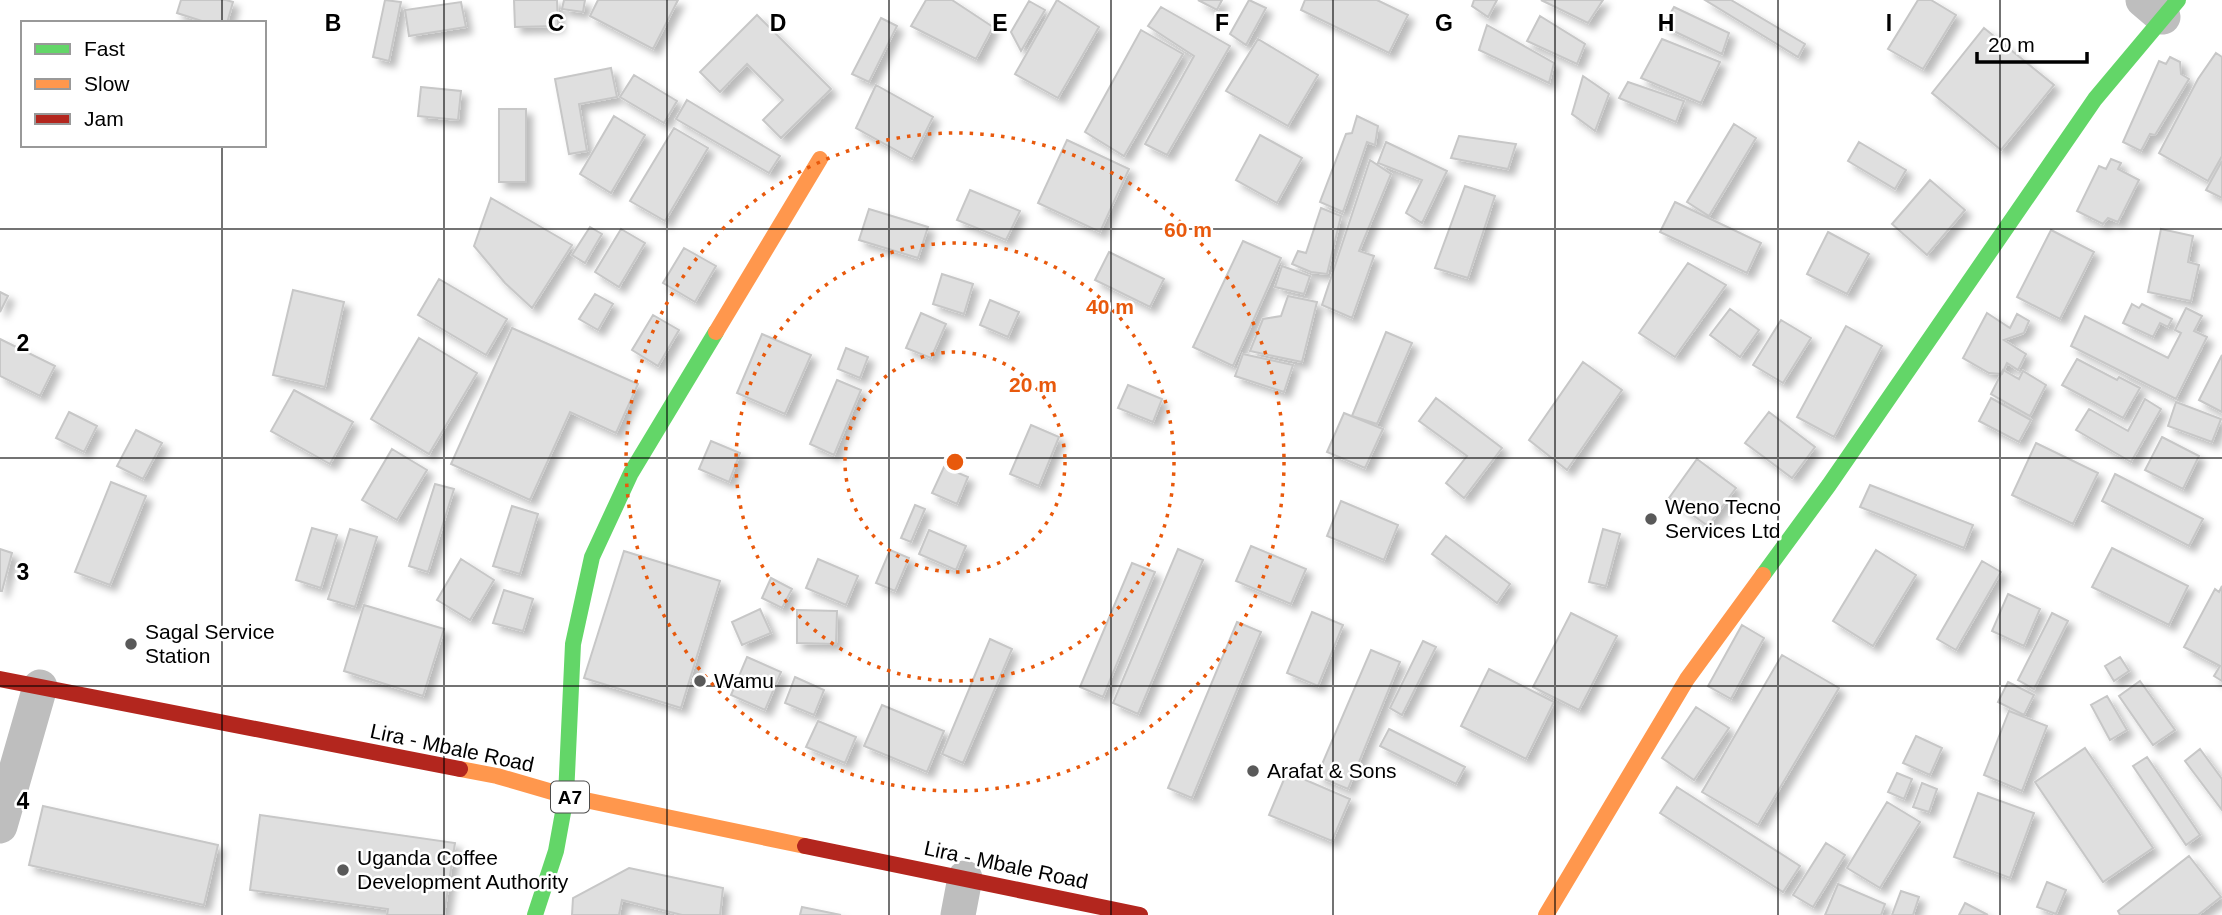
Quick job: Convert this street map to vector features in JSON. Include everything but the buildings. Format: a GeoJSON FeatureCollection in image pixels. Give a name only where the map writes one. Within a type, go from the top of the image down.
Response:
{"type":"FeatureCollection","features":[{"type":"Feature","properties":{"kind":"street"},"geometry":{"type":"LineString","coordinates":[[1546,915],[1687,679],[1829,485],[2161,6]]}},
{"type":"Feature","properties":{"kind":"street"},"geometry":{"type":"LineString","coordinates":[[535,915],[556,851],[566,796],[573,644],[592,557],[631,473],[820,159]]}},
{"type":"Feature","properties":{"kind":"street","name":"Lira - Mbale Road"},"geometry":{"type":"LineString","coordinates":[[0,679],[497,776],[566,796],[1140,915]]}},
{"type":"Feature","properties":{"kind":"street"},"geometry":{"type":"LineString","coordinates":[[0,825],[40,687]]}},
{"type":"Feature","properties":{"kind":"street"},"geometry":{"type":"LineString","coordinates":[[958,915],[965,878]]}},
{"type":"Feature","properties":{"kind":"traffic: fast"},"geometry":{"type":"LineString","coordinates":[[1763,575],[1829,485],[2095,99],[2178,0]]}},
{"type":"Feature","properties":{"kind":"traffic: fast"},"geometry":{"type":"LineString","coordinates":[[535,915],[556,851],[566,796],[573,644],[592,557],[631,473],[716,332]]}},
{"type":"Feature","properties":{"kind":"traffic: slow"},"geometry":{"type":"LineString","coordinates":[[716,332],[820,159]]}},
{"type":"Feature","properties":{"kind":"traffic: slow"},"geometry":{"type":"LineString","coordinates":[[1546,915],[1687,679],[1763,575]]}},
{"type":"Feature","properties":{"kind":"traffic: slow"},"geometry":{"type":"LineString","coordinates":[[460,769],[497,776],[566,796],[805,846]]}},
{"type":"Feature","properties":{"kind":"traffic: jam"},"geometry":{"type":"LineString","coordinates":[[0,679],[460,769]]}},
{"type":"Feature","properties":{"kind":"traffic: jam"},"geometry":{"type":"LineString","coordinates":[[805,846],[1140,915]]}},
{"type":"Feature","properties":{"kind":"place","name":"Weno Tecno Services Ltd"},"geometry":{"type":"Point","coordinates":[1651,519]}},
{"type":"Feature","properties":{"kind":"place","name":"Sagal Service Station"},"geometry":{"type":"Point","coordinates":[131,644]}},
{"type":"Feature","properties":{"kind":"place","name":"Wamu"},"geometry":{"type":"Point","coordinates":[700,681]}},
{"type":"Feature","properties":{"kind":"place","name":"Arafat & Sons"},"geometry":{"type":"Point","coordinates":[1253,771]}},
{"type":"Feature","properties":{"kind":"place","name":"Uganda Coffee Development Authority"},"geometry":{"type":"Point","coordinates":[343,870]}}]}
